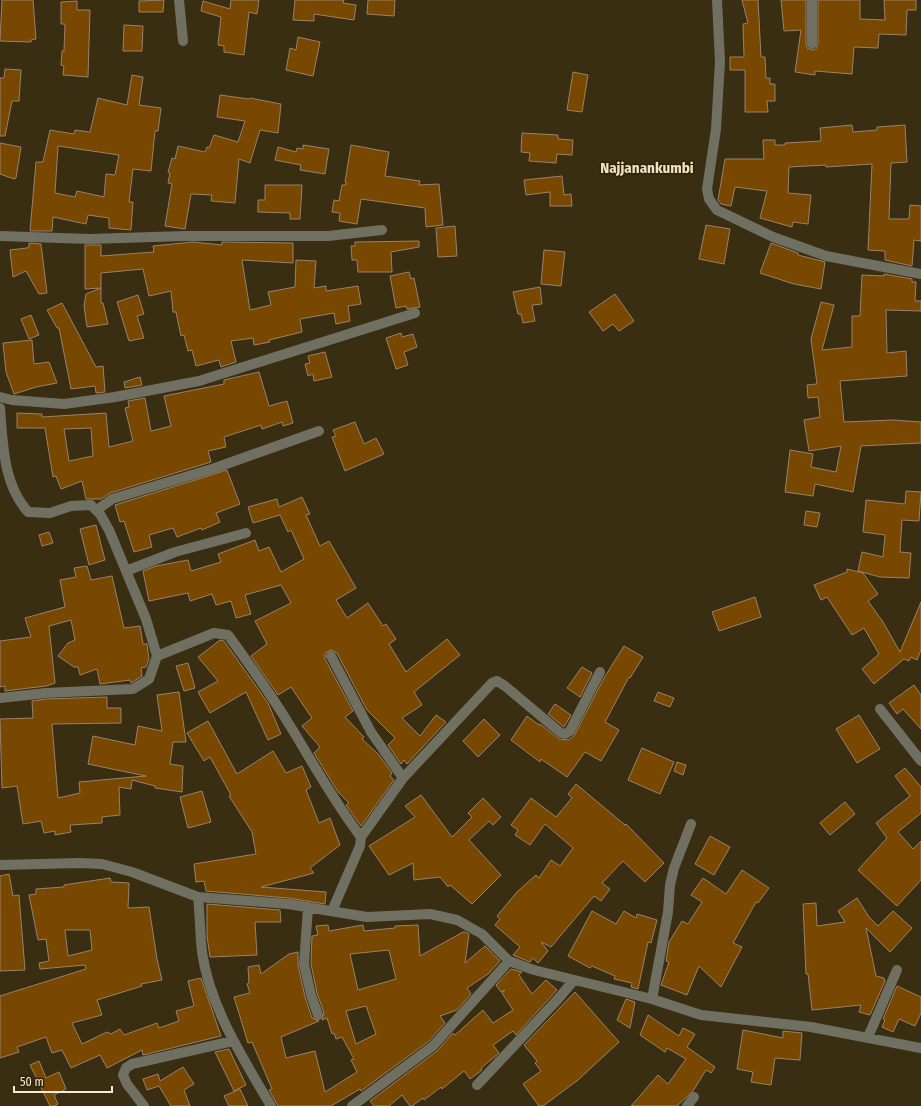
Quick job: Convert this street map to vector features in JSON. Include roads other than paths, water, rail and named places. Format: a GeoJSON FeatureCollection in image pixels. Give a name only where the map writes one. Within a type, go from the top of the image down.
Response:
{"type":"FeatureCollection","features":[{"type":"Feature","properties":{"kind":"street"},"geometry":{"type":"LineString","coordinates":[[179,0],[184,41]]}},
{"type":"Feature","properties":{"kind":"street"},"geometry":{"type":"LineString","coordinates":[[717,0],[720,62],[716,129],[707,189],[709,199],[717,210],[773,237],[826,256],[921,274]]}},
{"type":"Feature","properties":{"kind":"street"},"geometry":{"type":"LineString","coordinates":[[812,0],[812,44]]}},
{"type":"Feature","properties":{"kind":"street"},"geometry":{"type":"LineString","coordinates":[[0,236],[90,240],[184,236],[328,236],[382,230]]}},
{"type":"Feature","properties":{"kind":"street"},"geometry":{"type":"LineString","coordinates":[[0,397],[12,400],[64,404],[115,397],[199,381],[415,313]]}},
{"type":"Feature","properties":{"kind":"street"},"geometry":{"type":"LineString","coordinates":[[0,408],[4,447],[11,487],[18,500],[28,512],[50,513],[71,506],[91,505],[97,510],[109,530],[126,570],[146,619],[157,656],[149,679],[133,689],[46,693],[0,698]]}},
{"type":"Feature","properties":{"kind":"street"},"geometry":{"type":"LineString","coordinates":[[97,510],[112,499],[215,468],[319,431]]}},
{"type":"Feature","properties":{"kind":"street"},"geometry":{"type":"LineString","coordinates":[[126,570],[175,552],[246,533]]}},
{"type":"Feature","properties":{"kind":"street"},"geometry":{"type":"LineString","coordinates":[[157,656],[214,633],[228,635],[291,727],[361,837]]}},
{"type":"Feature","properties":{"kind":"street"},"geometry":{"type":"LineString","coordinates":[[331,656],[371,732],[403,778]]}},
{"type":"Feature","properties":{"kind":"street"},"geometry":{"type":"LineString","coordinates":[[332,911],[360,846],[361,837],[403,778],[492,682],[497,681],[505,686],[561,733],[566,734],[570,731],[600,672]]}},
{"type":"Feature","properties":{"kind":"street"},"geometry":{"type":"LineString","coordinates":[[880,709],[921,761]]}},
{"type":"Feature","properties":{"kind":"street"},"geometry":{"type":"LineString","coordinates":[[652,999],[668,912],[670,885],[674,868],[691,824]]}},
{"type":"Feature","properties":{"kind":"street"},"geometry":{"type":"LineString","coordinates":[[0,865],[80,863],[102,864],[132,872],[198,897],[288,904],[367,917],[430,914],[457,920],[482,934],[509,961],[534,970],[652,999],[701,1015],[811,1027],[921,1048]]}},
{"type":"Feature","properties":{"kind":"street"},"geometry":{"type":"LineString","coordinates":[[198,897],[202,953],[213,995],[233,1041],[271,1106]]}},
{"type":"Feature","properties":{"kind":"street"},"geometry":{"type":"LineString","coordinates":[[308,907],[304,964],[311,995],[318,1015]]}},
{"type":"Feature","properties":{"kind":"street"},"geometry":{"type":"LineString","coordinates":[[352,1106],[433,1046],[462,1010],[509,961]]}},
{"type":"Feature","properties":{"kind":"street"},"geometry":{"type":"LineString","coordinates":[[868,1037],[897,970]]}},
{"type":"Feature","properties":{"kind":"street"},"geometry":{"type":"LineString","coordinates":[[477,1085],[574,980]]}},
{"type":"Feature","properties":{"kind":"street"},"geometry":{"type":"LineString","coordinates":[[144,1106],[127,1084],[123,1075],[126,1068],[132,1064],[233,1041]]}},
{"type":"Feature","properties":{"kind":"street"},"geometry":{"type":"LineString","coordinates":[[687,1106],[694,1098]]}},
{"type":"Feature","properties":{"kind":"district","name":"Najjanankumbi"},"geometry":{"type":"Point","coordinates":[647,168]}}]}
